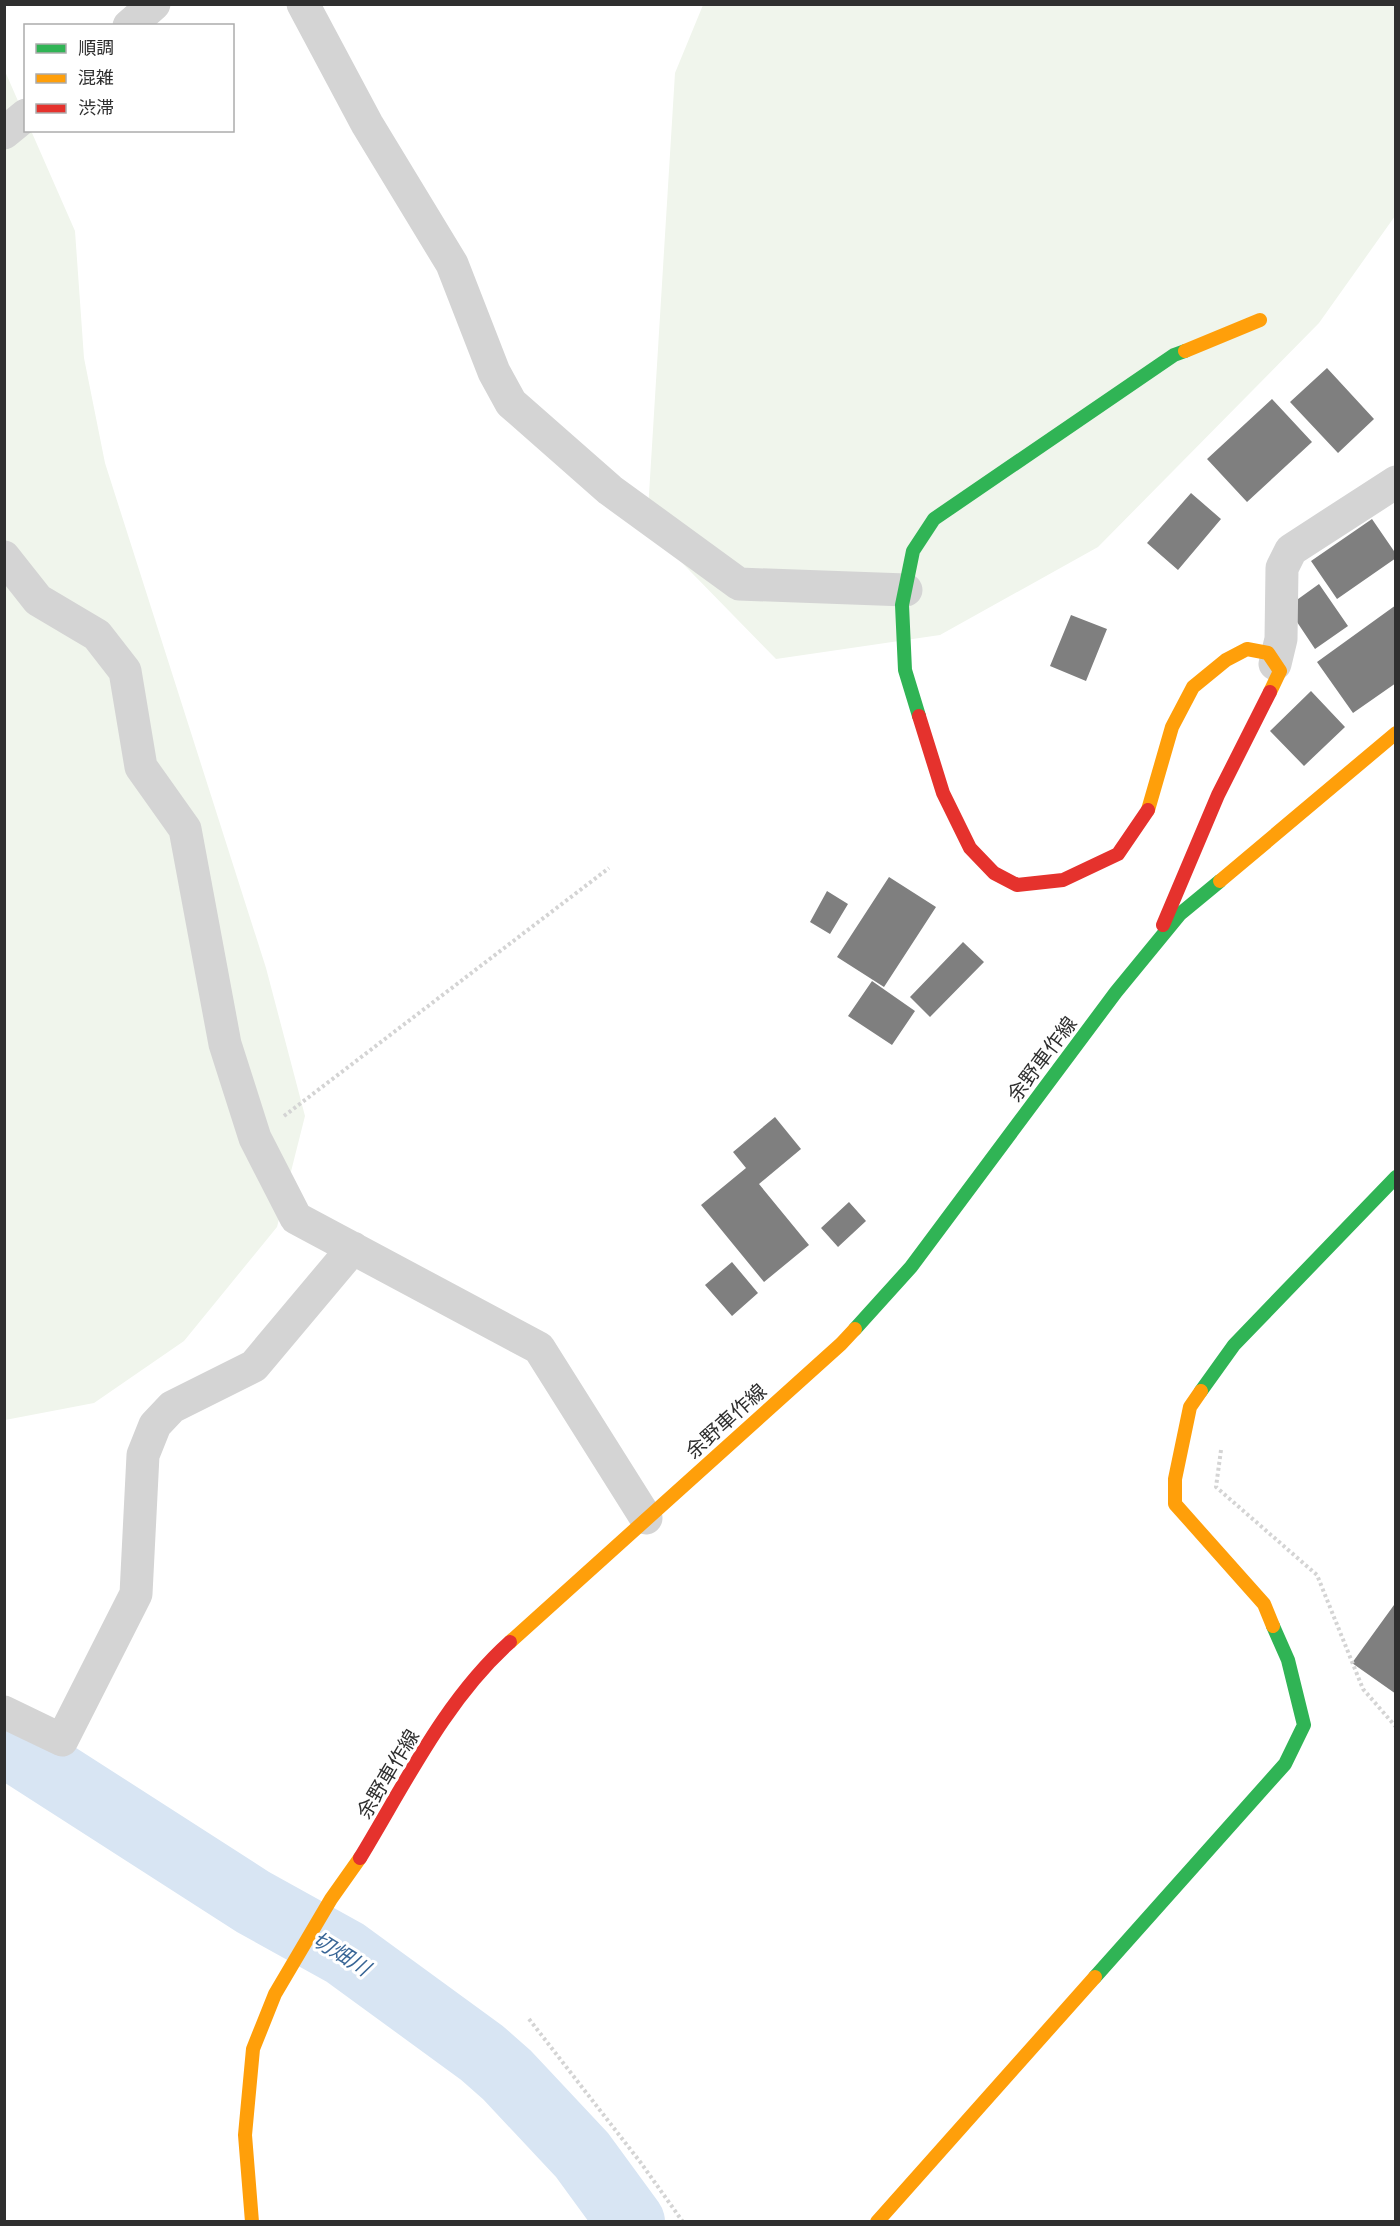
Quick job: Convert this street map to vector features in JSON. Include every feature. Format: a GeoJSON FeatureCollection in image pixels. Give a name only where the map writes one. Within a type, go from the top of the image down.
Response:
{"type":"FeatureCollection","features":[{"type":"Feature","properties":{"kind":"street"},"geometry":{"type":"LineString","coordinates":[[131,24],[154,4]]}},
{"type":"Feature","properties":{"kind":"street"},"geometry":{"type":"LineString","coordinates":[[303,4],[367,124],[452,264],[494,372],[511,403],[610,490],[739,584],[906,590]]}},
{"type":"Feature","properties":{"kind":"street"},"geometry":{"type":"LineString","coordinates":[[4,133],[24,117]]}},
{"type":"Feature","properties":{"kind":"street"},"geometry":{"type":"LineString","coordinates":[[1154,946],[1218,795],[1280,671],[1268,653],[1247,649],[1226,660],[1193,687],[1172,727],[1148,812],[1118,854],[1063,880],[1017,885],[994,873],[970,848],[942,793],[905,670],[902,605],[913,551],[934,519],[1174,355],[1260,320]]}},
{"type":"Feature","properties":{"kind":"street"},"geometry":{"type":"LineString","coordinates":[[1275,664],[1281,639],[1282,568],[1291,550],[1395,482]]}},
{"type":"Feature","properties":{"kind":"street"},"geometry":{"type":"LineString","coordinates":[[4,557],[38,600],[97,635],[125,671],[141,767],[185,829],[225,1044],[255,1138],[296,1218],[539,1348],[646,1518]]}},
{"type":"Feature","properties":{"kind":"street","name":"余野車作線"},"geometry":{"type":"LineString","coordinates":[[252,2222],[245,2135],[253,2049],[275,1994],[331,1899],[353,1870],[442,1721],[494,1656],[841,1344],[911,1267],[1116,992],[1180,914],[1395,733]]}},
{"type":"Feature","properties":{"kind":"street"},"geometry":{"type":"LineString","coordinates":[[877,2222],[1285,1764],[1290,1755],[1304,1725],[1288,1660],[1264,1604],[1175,1504],[1175,1479],[1190,1407],[1234,1345],[1395,1176]]}},
{"type":"Feature","properties":{"kind":"street"},"geometry":{"type":"LineString","coordinates":[[4,1712],[62,1740],[136,1594],[143,1455],[155,1425],[172,1407],[254,1366],[353,1248]]}},
{"type":"Feature","properties":{"kind":"path"},"geometry":{"type":"LineString","coordinates":[[255,1138],[609,868]]}},
{"type":"Feature","properties":{"kind":"path"},"geometry":{"type":"LineString","coordinates":[[1222,1440],[1216,1487],[1317,1575],[1363,1689],[1395,1727]]}},
{"type":"Feature","properties":{"kind":"path"},"geometry":{"type":"LineString","coordinates":[[529,2019],[641,2163],[683,2222]]}},
{"type":"Feature","properties":{"kind":"shaded area"},"geometry":{"type":"Polygon","coordinates":[[[703,5],[1395,5],[1395,216],[1319,323],[1098,547],[940,635],[776,659],[647,527],[675,73],[703,5]]]}},
{"type":"Feature","properties":{"kind":"shaded area"},"geometry":{"type":"Polygon","coordinates":[[[4,69],[24,115],[24,132],[32,132],[75,231],[84,358],[105,463],[266,968],[305,1116],[277,1227],[184,1341],[94,1403],[5,1420],[4,69]]]}},
{"type":"Feature","properties":{"kind":"building"},"geometry":{"type":"Polygon","coordinates":[[[1327,368],[1374,419],[1338,453],[1290,402],[1327,368]]]}},
{"type":"Feature","properties":{"kind":"building"},"geometry":{"type":"Polygon","coordinates":[[[1272,399],[1312,442],[1247,502],[1207,459],[1272,399]]]}},
{"type":"Feature","properties":{"kind":"building"},"geometry":{"type":"Polygon","coordinates":[[[1191,493],[1221,519],[1178,570],[1147,543],[1191,493]]]}},
{"type":"Feature","properties":{"kind":"building"},"geometry":{"type":"Polygon","coordinates":[[[1372,519],[1396,554],[1396,558],[1337,599],[1311,561],[1372,519]]]}},
{"type":"Feature","properties":{"kind":"building"},"geometry":{"type":"Polygon","coordinates":[[[1319,584],[1348,626],[1315,649],[1287,607],[1319,584]]]}},
{"type":"Feature","properties":{"kind":"building"},"geometry":{"type":"Polygon","coordinates":[[[1396,605],[1396,683],[1353,713],[1317,662],[1396,605]]]}},
{"type":"Feature","properties":{"kind":"building"},"geometry":{"type":"Polygon","coordinates":[[[1071,615],[1107,629],[1086,681],[1050,666],[1071,615]]]}},
{"type":"Feature","properties":{"kind":"building"},"geometry":{"type":"Polygon","coordinates":[[[1311,691],[1345,727],[1304,766],[1270,731],[1311,691]]]}},
{"type":"Feature","properties":{"kind":"building"},"geometry":{"type":"Polygon","coordinates":[[[889,877],[936,907],[884,987],[837,957],[889,877]]]}},
{"type":"Feature","properties":{"kind":"building"},"geometry":{"type":"Polygon","coordinates":[[[827,891],[848,904],[830,934],[810,922],[827,891]]]}},
{"type":"Feature","properties":{"kind":"building"},"geometry":{"type":"Polygon","coordinates":[[[963,942],[984,962],[930,1017],[910,997],[963,942]]]}},
{"type":"Feature","properties":{"kind":"building"},"geometry":{"type":"Polygon","coordinates":[[[872,981],[915,1011],[892,1045],[848,1016],[872,981]]]}},
{"type":"Feature","properties":{"kind":"building"},"geometry":{"type":"Polygon","coordinates":[[[775,1117],[801,1149],[759,1184],[809,1245],[764,1282],[701,1205],[746,1168],[733,1152],[775,1117]]]}},
{"type":"Feature","properties":{"kind":"building"},"geometry":{"type":"Polygon","coordinates":[[[849,1202],[866,1221],[838,1247],[821,1228],[849,1202]]]}},
{"type":"Feature","properties":{"kind":"building"},"geometry":{"type":"Polygon","coordinates":[[[732,1262],[758,1293],[732,1316],[705,1285],[732,1262]]]}},
{"type":"Feature","properties":{"kind":"building"},"geometry":{"type":"Polygon","coordinates":[[[1394,1605],[1396,1607],[1396,1694],[1352,1663],[1394,1605]]]}},
{"type":"Feature","properties":{"kind":"waterway","name":"切畑川"},"geometry":{"type":"LineString","coordinates":[[4,1742],[253,1902],[345,1953],[482,2053],[507,2075],[582,2155],[631,2222]]}},
{"type":"Feature","properties":{"kind":"traffic: fast"},"geometry":{"type":"LineString","coordinates":[[919,716],[905,670],[902,605],[913,551],[934,519],[1174,355],[1185,351]]}},
{"type":"Feature","properties":{"kind":"traffic: fast"},"geometry":{"type":"LineString","coordinates":[[855,1329],[911,1267],[1116,992],[1180,914],[1220,881]]}},
{"type":"Feature","properties":{"kind":"traffic: fast"},"geometry":{"type":"LineString","coordinates":[[1201,1391],[1234,1345],[1396,1177]]}},
{"type":"Feature","properties":{"kind":"traffic: fast"},"geometry":{"type":"LineString","coordinates":[[1095,1977],[1285,1764],[1304,1725],[1288,1660],[1273,1626]]}},
{"type":"Feature","properties":{"kind":"traffic: slow"},"geometry":{"type":"LineString","coordinates":[[1185,351],[1260,320]]}},
{"type":"Feature","properties":{"kind":"traffic: slow"},"geometry":{"type":"LineString","coordinates":[[1148,810],[1172,727],[1193,687],[1226,660],[1247,649],[1268,653],[1280,671],[1270,692]]}},
{"type":"Feature","properties":{"kind":"traffic: slow"},"geometry":{"type":"LineString","coordinates":[[1220,881],[1396,733]]}},
{"type":"Feature","properties":{"kind":"traffic: slow"},"geometry":{"type":"LineString","coordinates":[[510,1642],[855,1329]]}},
{"type":"Feature","properties":{"kind":"traffic: slow"},"geometry":{"type":"LineString","coordinates":[[1201,1391],[1190,1407],[1175,1479],[1175,1504],[1264,1604],[1273,1626]]}},
{"type":"Feature","properties":{"kind":"traffic: slow"},"geometry":{"type":"LineString","coordinates":[[252,2222],[245,2135],[253,2049],[275,1994],[331,1899],[360,1858]]}},
{"type":"Feature","properties":{"kind":"traffic: slow"},"geometry":{"type":"LineString","coordinates":[[877,2222],[1095,1977]]}},
{"type":"Feature","properties":{"kind":"traffic: jam"},"geometry":{"type":"LineString","coordinates":[[1163,925],[1218,795],[1270,692]]}},
{"type":"Feature","properties":{"kind":"traffic: jam"},"geometry":{"type":"LineString","coordinates":[[919,716],[943,793],[970,848],[994,873],[1017,885],[1063,880],[1118,854],[1148,810]]}},
{"type":"Feature","properties":{"kind":"traffic: jam"},"geometry":{"type":"LineString","coordinates":[[360,1858],[446,1716],[465,1690],[510,1642]]}}]}
